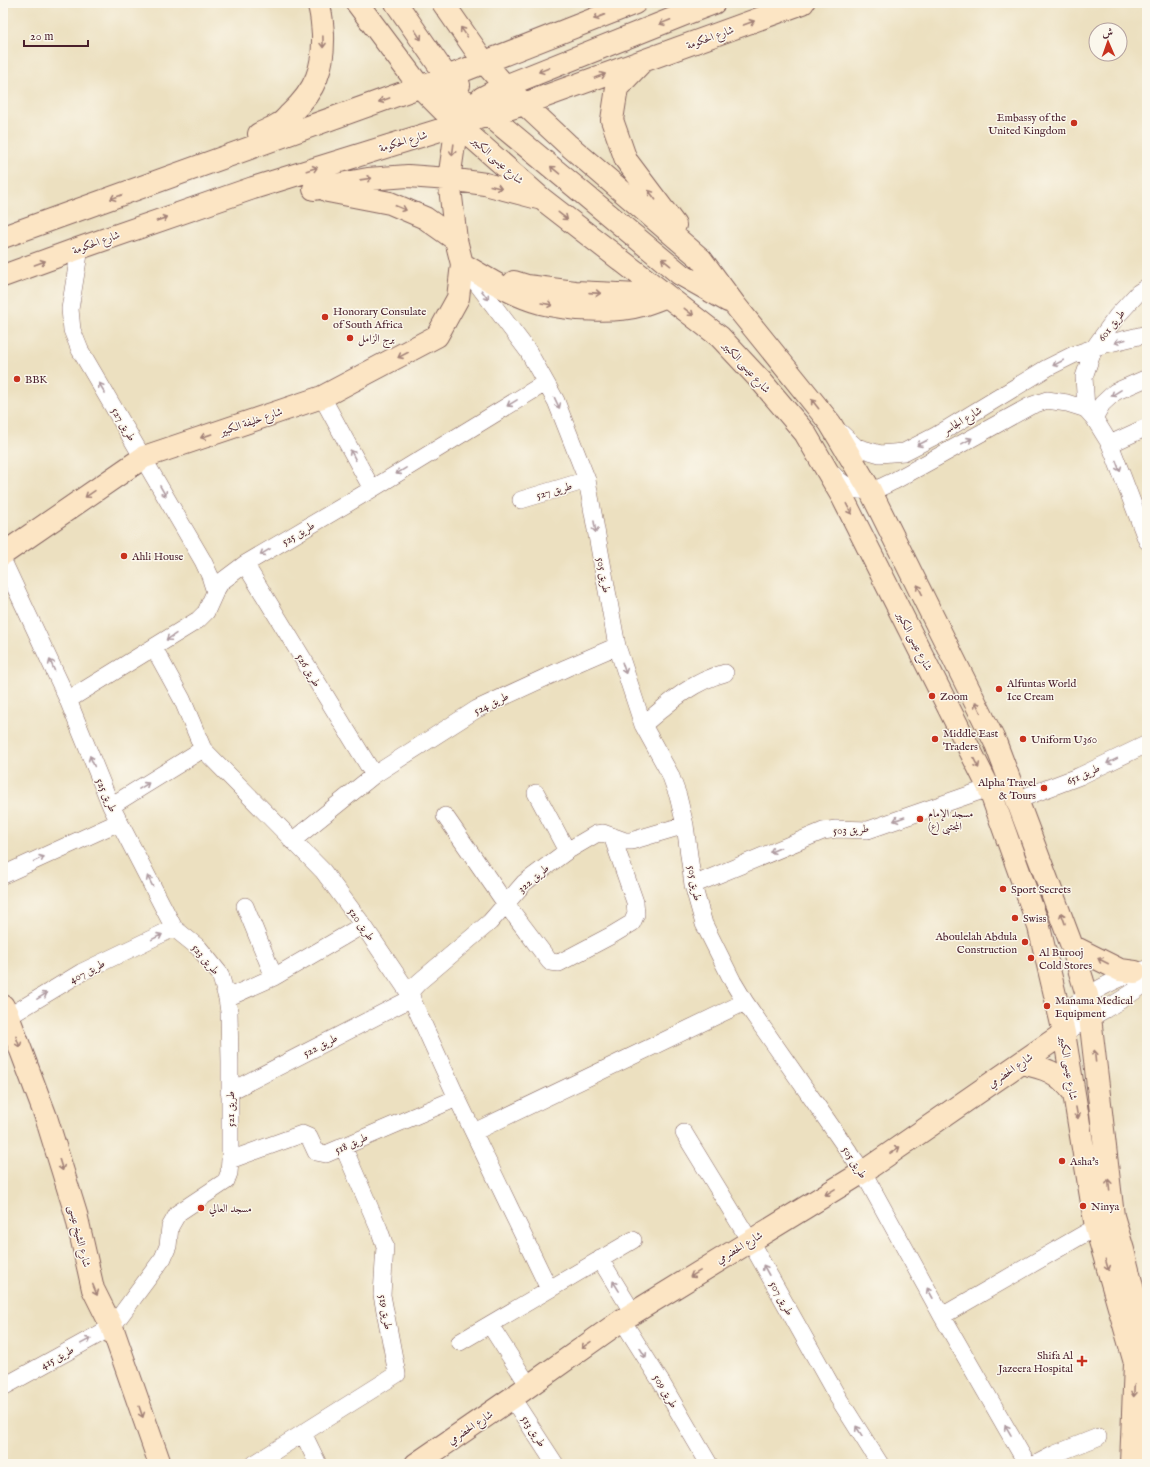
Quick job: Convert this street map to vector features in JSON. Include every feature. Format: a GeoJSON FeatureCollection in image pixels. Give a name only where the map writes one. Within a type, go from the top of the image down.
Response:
{"type":"FeatureCollection","features":[{"type":"Feature","properties":{"kind":"main road"},"geometry":{"type":"LineString","coordinates":[[139,188],[279,124],[296,109],[316,80],[322,64],[323,26],[318,3]]}},
{"type":"Feature","properties":{"kind":"main road","name":"شارع عيسى الكبير"},"geometry":{"type":"LineString","coordinates":[[357,3],[420,87],[457,124],[542,199],[720,337],[762,382],[805,433],[843,498],[989,788],[1039,927],[1062,1024],[1073,1092],[1106,1225],[1135,1363],[1131,1464]]}},
{"type":"Feature","properties":{"kind":"main road"},"geometry":{"type":"LineString","coordinates":[[396,3],[447,77],[472,94],[482,106],[680,274],[735,305]]}},
{"type":"Feature","properties":{"kind":"main road","name":"شارع عيسى الكبير"},"geometry":{"type":"LineString","coordinates":[[443,3],[484,62],[505,86],[567,144],[701,259],[735,305],[830,423],[870,490],[996,744],[1072,946],[1087,995],[1090,1017],[1113,1216],[1106,1225]]}},
{"type":"Feature","properties":{"kind":"main road"},"geometry":{"type":"LineString","coordinates":[[3,237],[420,87],[635,3]]}},
{"type":"Feature","properties":{"kind":"main road"},"geometry":{"type":"LineString","coordinates":[[482,106],[505,86],[714,3]]}},
{"type":"Feature","properties":{"kind":"main road","name":"شارع الحكومة"},"geometry":{"type":"LineString","coordinates":[[3,276],[253,188],[457,124],[482,106],[524,104],[803,3]]}},
{"type":"Feature","properties":{"kind":"main road"},"geometry":{"type":"LineString","coordinates":[[643,61],[617,88],[612,120],[626,160],[701,259]]}},
{"type":"Feature","properties":{"kind":"main road"},"geometry":{"type":"LineString","coordinates":[[420,87],[435,89],[482,106]]}},
{"type":"Feature","properties":{"kind":"main road"},"geometry":{"type":"LineString","coordinates":[[457,124],[449,179],[456,240],[462,264],[527,286],[582,292],[667,296]]}},
{"type":"Feature","properties":{"kind":"main road"},"geometry":{"type":"LineString","coordinates":[[314,189],[368,179],[408,176],[449,179],[485,184],[542,199]]}},
{"type":"Feature","properties":{"kind":"main road"},"geometry":{"type":"LineString","coordinates":[[253,188],[314,189],[390,203],[425,218],[456,240]]}},
{"type":"Feature","properties":{"kind":"main road","name":"شارع خليفة الكبير"},"geometry":{"type":"LineString","coordinates":[[3,554],[144,457],[322,396],[437,336],[458,298],[462,264]]}},
{"type":"Feature","properties":{"kind":"main road"},"geometry":{"type":"LineString","coordinates":[[1072,946],[1120,970],[1143,974]]}},
{"type":"Feature","properties":{"kind":"main road","name":"شارع الشيخ عيسى"},"geometry":{"type":"LineString","coordinates":[[5,1014],[46,1117],[71,1199],[93,1289],[112,1327],[160,1464]]}},
{"type":"Feature","properties":{"kind":"main road","name":"شارع الحضرمي"},"geometry":{"type":"LineString","coordinates":[[416,1464],[627,1316],[863,1172],[1021,1063],[1062,1024]]}},
{"type":"Feature","properties":{"kind":"main road"},"geometry":{"type":"LineString","coordinates":[[1021,1063],[1046,1069],[1057,1075],[1066,1082],[1073,1092]]}},
{"type":"Feature","properties":{"kind":"main road","name":"شارع عيسى الكبير"},"geometry":{"type":"LineString","coordinates":[[1106,1225],[1124,1250],[1147,1346]]}},
{"type":"Feature","properties":{"kind":"street","name":"طريق 527"},"geometry":{"type":"LineString","coordinates":[[80,248],[70,309],[72,330],[80,350],[144,457],[203,561],[215,592]]}},
{"type":"Feature","properties":{"kind":"street","name":"طريق 505"},"geometry":{"type":"LineString","coordinates":[[462,264],[528,351],[556,401],[586,480],[617,646],[643,725],[670,774],[678,796],[686,825],[693,884],[704,924],[733,982],[745,1002],[863,1172],[942,1316],[1027,1464]]}},
{"type":"Feature","properties":{"kind":"street","name":"طريق 601"},"geometry":{"type":"LineString","coordinates":[[1090,414],[1084,377],[1094,348],[1117,316],[1138,293],[1147,287]]}},
{"type":"Feature","properties":{"kind":"street","name":"شارع الجاسر"},"geometry":{"type":"LineString","coordinates":[[830,423],[856,447],[880,454],[904,452],[937,435],[1047,368],[1073,355],[1147,334]]}},
{"type":"Feature","properties":{"kind":"street"},"geometry":{"type":"LineString","coordinates":[[1147,378],[1115,392],[1090,414],[1110,444],[1147,541]]}},
{"type":"Feature","properties":{"kind":"street","name":"طريق 525"},"geometry":{"type":"LineString","coordinates":[[68,700],[198,620],[206,612],[221,582],[245,564],[372,489],[545,383]]}},
{"type":"Feature","properties":{"kind":"street"},"geometry":{"type":"LineString","coordinates":[[322,396],[372,489]]}},
{"type":"Feature","properties":{"kind":"street","name":"شارع الجاسر"},"geometry":{"type":"LineString","coordinates":[[870,490],[894,482],[1030,406],[1047,400],[1068,403],[1090,414]]}},
{"type":"Feature","properties":{"kind":"street"},"geometry":{"type":"LineString","coordinates":[[1110,444],[1147,427]]}},
{"type":"Feature","properties":{"kind":"street"},"geometry":{"type":"LineString","coordinates":[[825,466],[837,480],[845,486],[854,489],[870,490]]}},
{"type":"Feature","properties":{"kind":"street","name":"طريق 527"},"geometry":{"type":"LineString","coordinates":[[521,500],[586,480]]}},
{"type":"Feature","properties":{"kind":"street","name":"طريق 525"},"geometry":{"type":"LineString","coordinates":[[3,561],[68,700],[111,806],[174,928]]}},
{"type":"Feature","properties":{"kind":"street","name":"طريق 526"},"geometry":{"type":"LineString","coordinates":[[245,564],[374,775]]}},
{"type":"Feature","properties":{"kind":"street","name":"طريق 524"},"geometry":{"type":"LineString","coordinates":[[292,841],[374,775],[477,709],[617,646]]}},
{"type":"Feature","properties":{"kind":"street"},"geometry":{"type":"LineString","coordinates":[[111,806],[203,749],[182,699],[154,648]]}},
{"type":"Feature","properties":{"kind":"street"},"geometry":{"type":"LineString","coordinates":[[643,725],[678,695],[697,684],[725,673]]}},
{"type":"Feature","properties":{"kind":"street","name":"طريق 651"},"geometry":{"type":"LineString","coordinates":[[1017,800],[1080,776],[1147,744]]}},
{"type":"Feature","properties":{"kind":"street","name":"طريق 520"},"geometry":{"type":"LineString","coordinates":[[203,749],[323,871],[363,925],[410,996],[457,1098],[549,1289]]}},
{"type":"Feature","properties":{"kind":"street","name":"طريق 503"},"geometry":{"type":"LineString","coordinates":[[693,884],[823,831],[836,829],[868,830],[989,788]]}},
{"type":"Feature","properties":{"kind":"street"},"geometry":{"type":"LineString","coordinates":[[536,793],[567,851]]}},
{"type":"Feature","properties":{"kind":"street"},"geometry":{"type":"LineString","coordinates":[[445,816],[506,904],[550,962],[554,963],[559,963],[571,957],[632,923],[636,914],[635,902],[612,836]]}},
{"type":"Feature","properties":{"kind":"street","name":"طريق 525"},"geometry":{"type":"LineString","coordinates":[[3,875],[119,822]]}},
{"type":"Feature","properties":{"kind":"street","name":"طريق 322"},"geometry":{"type":"LineString","coordinates":[[410,996],[419,982],[478,933],[524,883],[567,851],[596,834],[603,833],[631,841],[686,825]]}},
{"type":"Feature","properties":{"kind":"street"},"geometry":{"type":"LineString","coordinates":[[244,906],[274,977]]}},
{"type":"Feature","properties":{"kind":"street"},"geometry":{"type":"LineString","coordinates":[[227,998],[274,977],[363,925]]}},
{"type":"Feature","properties":{"kind":"street","name":"طريق 523"},"geometry":{"type":"LineString","coordinates":[[174,928],[199,948],[220,974],[227,998]]}},
{"type":"Feature","properties":{"kind":"street","name":"طريق 407"},"geometry":{"type":"LineString","coordinates":[[5,1014],[82,972],[174,928]]}},
{"type":"Feature","properties":{"kind":"street"},"geometry":{"type":"LineString","coordinates":[[1062,1024],[1087,995],[1143,974]]}},
{"type":"Feature","properties":{"kind":"street"},"geometry":{"type":"LineString","coordinates":[[1062,1024],[1090,1017],[1113,1005],[1143,974]]}},
{"type":"Feature","properties":{"kind":"street","name":"طريق 522"},"geometry":{"type":"LineString","coordinates":[[229,1092],[410,996]]}},
{"type":"Feature","properties":{"kind":"street","name":"طريق 521"},"geometry":{"type":"LineString","coordinates":[[112,1327],[163,1258],[168,1246],[170,1227],[178,1213],[226,1181],[229,1173],[230,1062],[229,1012],[227,998]]}},
{"type":"Feature","properties":{"kind":"street"},"geometry":{"type":"LineString","coordinates":[[474,1132],[745,1002]]}},
{"type":"Feature","properties":{"kind":"street","name":"طريق 518"},"geometry":{"type":"LineString","coordinates":[[230,1160],[302,1134],[309,1137],[316,1152],[326,1154],[457,1098]]}},
{"type":"Feature","properties":{"kind":"street","name":"طريق 507"},"geometry":{"type":"LineString","coordinates":[[684,1132],[750,1241],[837,1396],[880,1464]]}},
{"type":"Feature","properties":{"kind":"street","name":"طريق 519"},"geometry":{"type":"LineString","coordinates":[[254,1464],[397,1374],[382,1295],[385,1246],[343,1146]]}},
{"type":"Feature","properties":{"kind":"street"},"geometry":{"type":"LineString","coordinates":[[942,1316],[1106,1225]]}},
{"type":"Feature","properties":{"kind":"street"},"geometry":{"type":"LineString","coordinates":[[460,1342],[633,1240]]}},
{"type":"Feature","properties":{"kind":"street","name":"طريق 509"},"geometry":{"type":"LineString","coordinates":[[600,1259],[661,1382],[709,1464]]}},
{"type":"Feature","properties":{"kind":"street"},"geometry":{"type":"LineString","coordinates":[[490,1325],[520,1392]]}},
{"type":"Feature","properties":{"kind":"street","name":"طريق 415"},"geometry":{"type":"LineString","coordinates":[[3,1388],[112,1327]]}},
{"type":"Feature","properties":{"kind":"street","name":"طريق 513"},"geometry":{"type":"LineString","coordinates":[[520,1392],[555,1464]]}},
{"type":"Feature","properties":{"kind":"street"},"geometry":{"type":"LineString","coordinates":[[303,1433],[318,1464]]}},
{"type":"Feature","properties":{"kind":"street"},"geometry":{"type":"LineString","coordinates":[[1036,1464],[1055,1454],[1098,1437]]}},
{"type":"Feature","properties":{"kind":"place","name":"Embassy of the United Kingdom"},"geometry":{"type":"Point","coordinates":[1074,123]}},
{"type":"Feature","properties":{"kind":"place","name":"Honorary Consulate of South Africa"},"geometry":{"type":"Point","coordinates":[325,317]}},
{"type":"Feature","properties":{"kind":"place","name":"برج الزامل"},"geometry":{"type":"Point","coordinates":[350,338]}},
{"type":"Feature","properties":{"kind":"place","name":"BBK"},"geometry":{"type":"Point","coordinates":[17,379]}},
{"type":"Feature","properties":{"kind":"place","name":"Ahli House"},"geometry":{"type":"Point","coordinates":[124,556]}},
{"type":"Feature","properties":{"kind":"place","name":"Alfuntas World Ice Cream"},"geometry":{"type":"Point","coordinates":[999,689]}},
{"type":"Feature","properties":{"kind":"place","name":"Zoom"},"geometry":{"type":"Point","coordinates":[932,696]}},
{"type":"Feature","properties":{"kind":"place","name":"Middle East Traders"},"geometry":{"type":"Point","coordinates":[935,739]}},
{"type":"Feature","properties":{"kind":"place","name":"Uniform U360"},"geometry":{"type":"Point","coordinates":[1023,739]}},
{"type":"Feature","properties":{"kind":"place","name":"Alpha Travel & Tours"},"geometry":{"type":"Point","coordinates":[1044,788]}},
{"type":"Feature","properties":{"kind":"place","name":"مسجد الإمام المجتبى (ع)"},"geometry":{"type":"Point","coordinates":[920,819]}},
{"type":"Feature","properties":{"kind":"place","name":"Sport Secrets"},"geometry":{"type":"Point","coordinates":[1003,889]}},
{"type":"Feature","properties":{"kind":"place","name":"Swiss"},"geometry":{"type":"Point","coordinates":[1015,918]}},
{"type":"Feature","properties":{"kind":"place","name":"Aboulelah Abdula Construction"},"geometry":{"type":"Point","coordinates":[1025,942]}},
{"type":"Feature","properties":{"kind":"place","name":"Al Burooj Cold Stores"},"geometry":{"type":"Point","coordinates":[1031,958]}},
{"type":"Feature","properties":{"kind":"place","name":"Manama Medical Equipment"},"geometry":{"type":"Point","coordinates":[1047,1006]}},
{"type":"Feature","properties":{"kind":"place","name":"Asha's"},"geometry":{"type":"Point","coordinates":[1062,1161]}},
{"type":"Feature","properties":{"kind":"place","name":"Ninya"},"geometry":{"type":"Point","coordinates":[1083,1206]}},
{"type":"Feature","properties":{"kind":"place","name":"مسجد العالي"},"geometry":{"type":"Point","coordinates":[201,1208]}},
{"type":"Feature","properties":{"kind":"place","name":"Shifa Al Jazeera Hospital"},"geometry":{"type":"Point","coordinates":[1082,1361]}}]}
